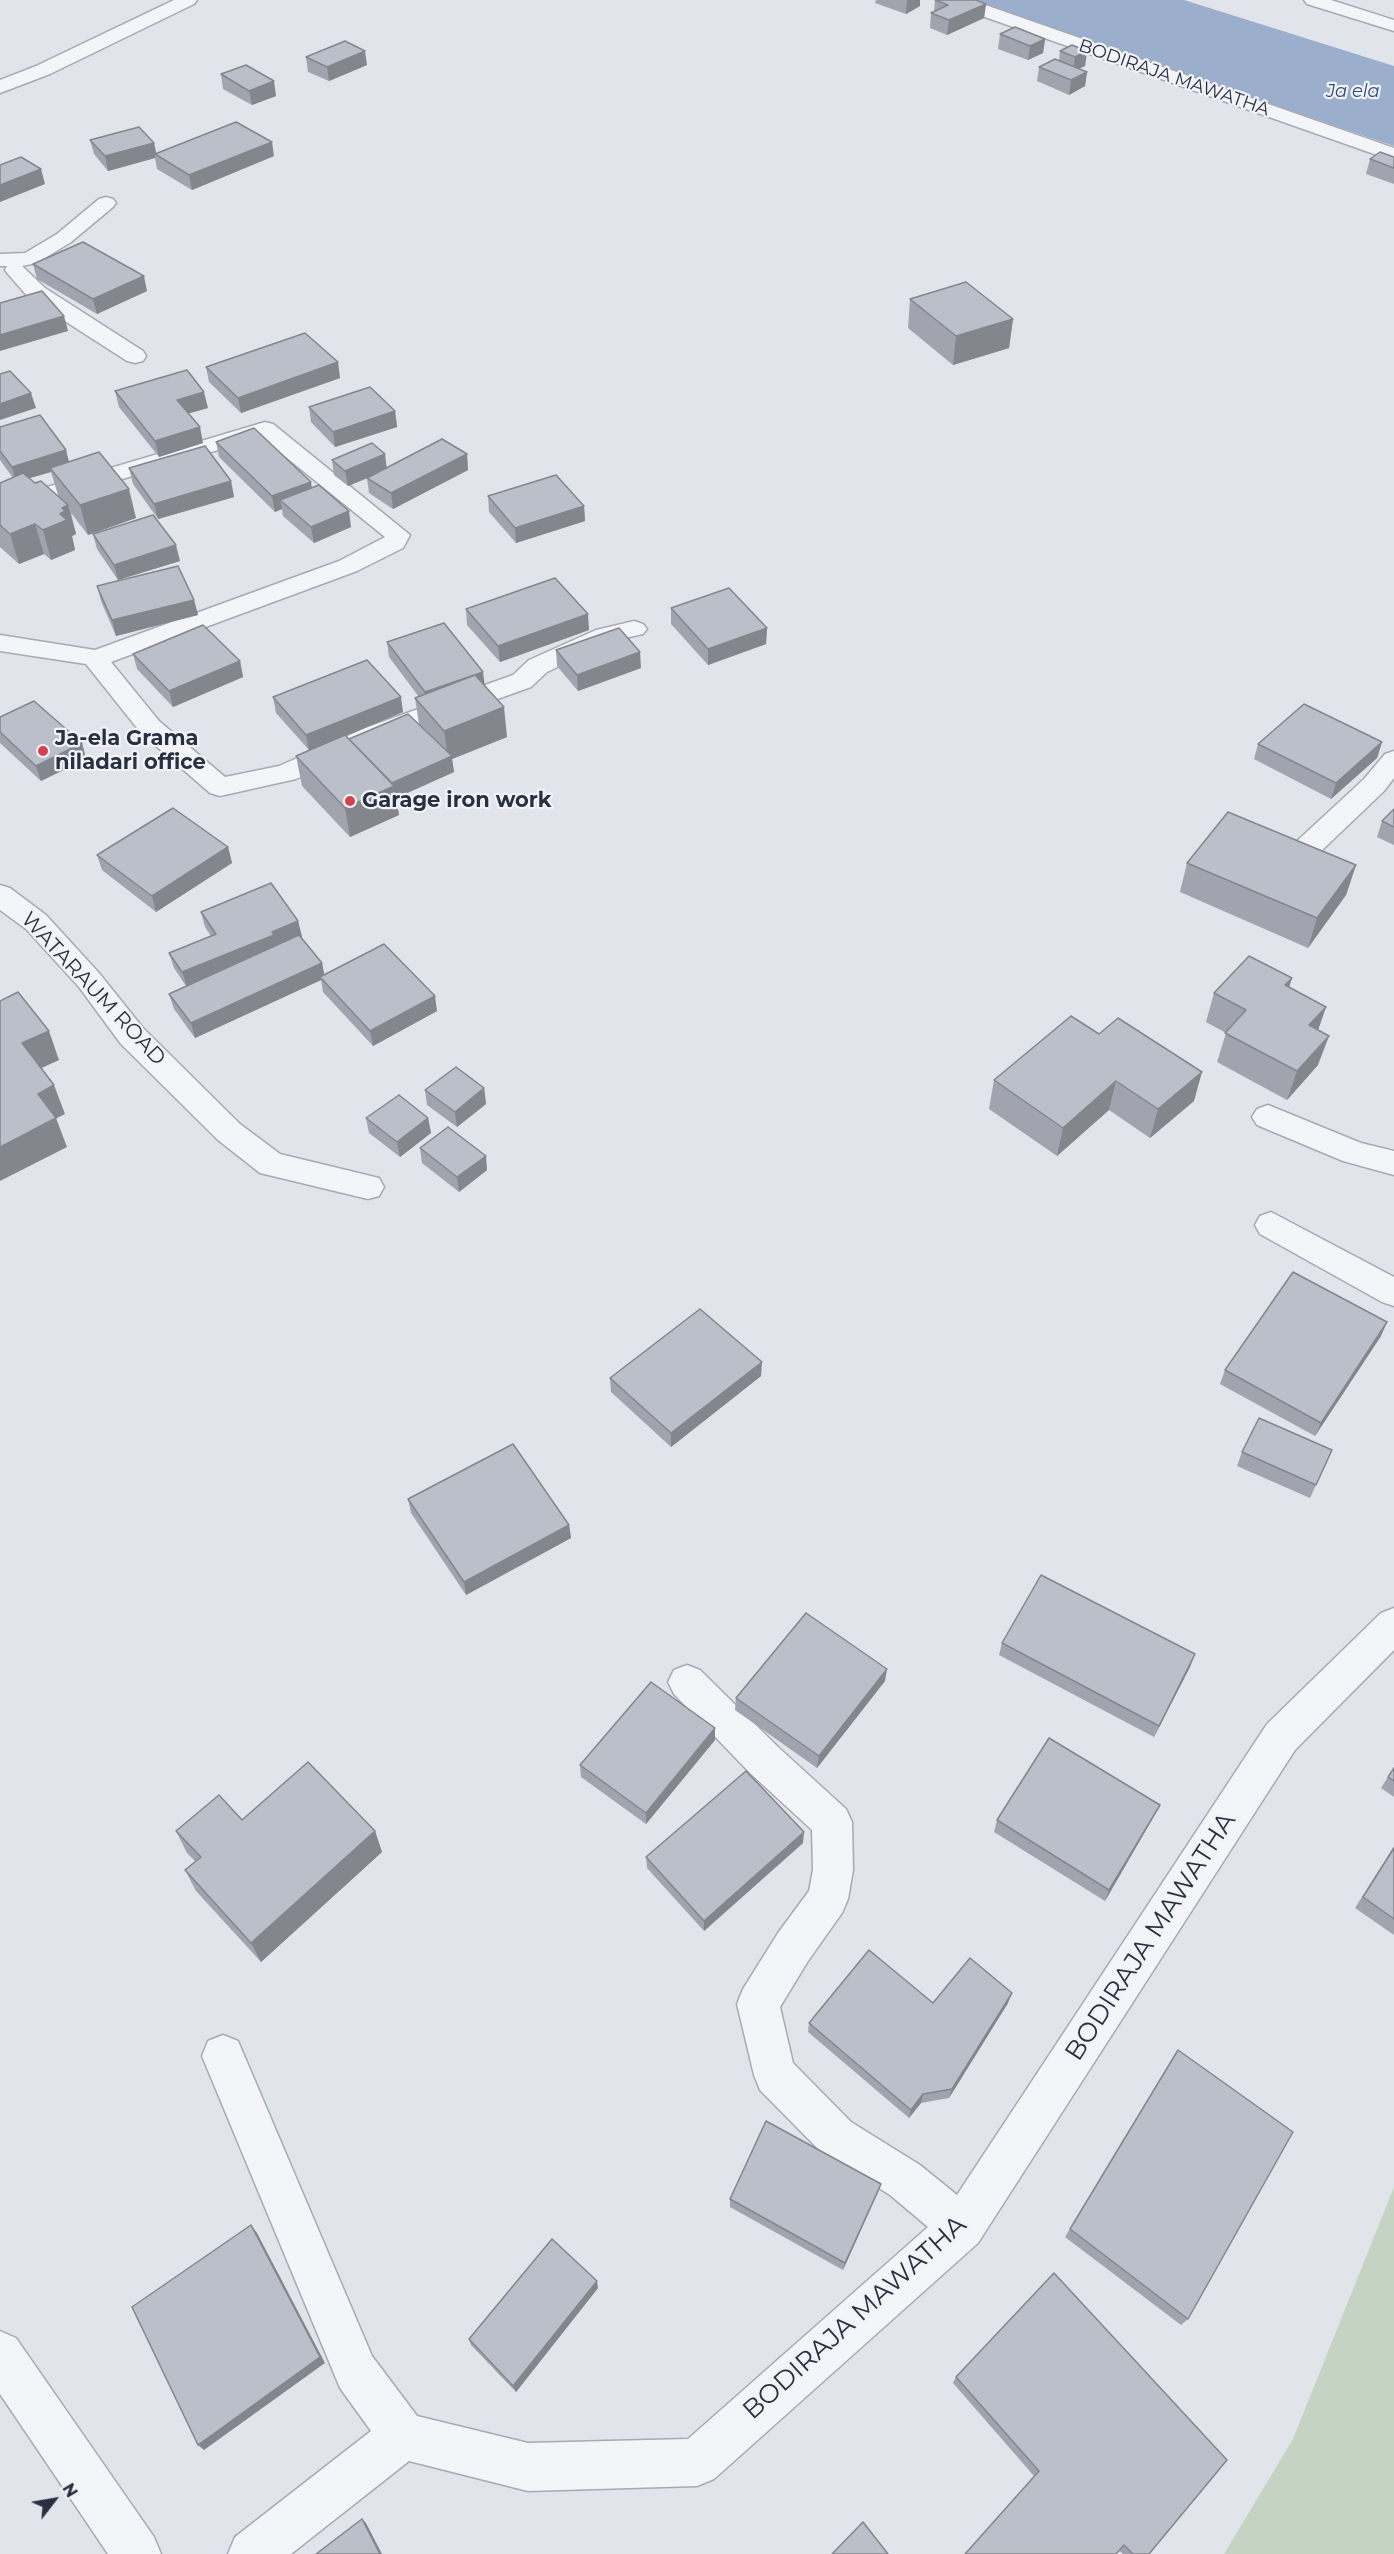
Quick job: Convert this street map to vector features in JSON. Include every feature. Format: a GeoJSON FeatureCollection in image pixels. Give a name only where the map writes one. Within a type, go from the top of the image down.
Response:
{"type":"FeatureCollection","features":[{"type":"Feature","properties":{"kind":"street"},"geometry":{"type":"LineString","coordinates":[[0,87],[43,70],[188,0]]}},
{"type":"Feature","properties":{"kind":"street","name":"BODIRAJA MAWATHA"},"geometry":{"type":"LineString","coordinates":[[954,0],[1394,155]]}},
{"type":"Feature","properties":{"kind":"street"},"geometry":{"type":"LineString","coordinates":[[1313,0],[1394,26]]}},
{"type":"Feature","properties":{"kind":"street"},"geometry":{"type":"LineString","coordinates":[[4,267],[30,259],[64,237],[106,203]]}},
{"type":"Feature","properties":{"kind":"street"},"geometry":{"type":"LineString","coordinates":[[4,267],[37,293],[135,356]]}},
{"type":"Feature","properties":{"kind":"street"},"geometry":{"type":"LineString","coordinates":[[0,509],[28,498],[265,429],[398,535],[394,543],[348,566],[97,658],[41,652],[0,643]]}},
{"type":"Feature","properties":{"kind":"street"},"geometry":{"type":"LineString","coordinates":[[97,658],[100,669],[150,727],[220,788],[286,773],[387,729],[522,681],[538,666],[605,635],[634,629]]}},
{"type":"Feature","properties":{"kind":"street"},"geometry":{"type":"LineString","coordinates":[[1307,848],[1374,785],[1394,760]]}},
{"type":"Feature","properties":{"kind":"street","name":"WATARAUM ROAD"},"geometry":{"type":"LineString","coordinates":[[0,895],[36,922],[89,980],[132,1036],[229,1132],[271,1164],[368,1187]]}},
{"type":"Feature","properties":{"kind":"street"},"geometry":{"type":"LineString","coordinates":[[1268,1117],[1354,1153],[1394,1163]]}},
{"type":"Feature","properties":{"kind":"street"},"geometry":{"type":"LineString","coordinates":[[1271,1225],[1394,1293]]}},
{"type":"Feature","properties":{"kind":"street","name":"BODIRAJA MAWATHA"},"geometry":{"type":"LineString","coordinates":[[402,2436],[528,2467],[697,2462],[962,2227],[1281,1737],[1394,1625]]}},
{"type":"Feature","properties":{"kind":"street"},"geometry":{"type":"LineString","coordinates":[[687,1682],[764,1760],[832,1822],[833,1870],[828,1899],[758,2004],[775,2075],[836,2136],[905,2180],[962,2227]]}},
{"type":"Feature","properties":{"kind":"street"},"geometry":{"type":"LineString","coordinates":[[223,2056],[356,2372],[402,2436],[252,2554]]}},
{"type":"Feature","properties":{"kind":"street"},"geometry":{"type":"LineString","coordinates":[[0,2354],[137,2554]]}},
{"type":"Feature","properties":{"kind":"green space"},"geometry":{"type":"Polygon","coordinates":[[[1394,2187],[1394,2554],[1224,2554],[1293,2439],[1394,2187]]]}},
{"type":"Feature","properties":{"kind":"water","name":"Ja ela"},"geometry":{"type":"Polygon","coordinates":[[[963,0],[1184,0],[1394,66],[1394,146],[963,0]]]}},
{"type":"Feature","properties":{"kind":"building"},"geometry":{"type":"Polygon","coordinates":[[[935,0],[976,0],[986,4],[949,20],[931,13],[948,5],[935,0]]]}},
{"type":"Feature","properties":{"kind":"building"},"geometry":{"type":"Polygon","coordinates":[[[1015,27],[1045,39],[1030,46],[1000,34],[1015,27]]]}},
{"type":"Feature","properties":{"kind":"building"},"geometry":{"type":"Polygon","coordinates":[[[345,41],[365,51],[327,67],[306,57],[345,41]]]}},
{"type":"Feature","properties":{"kind":"building"},"geometry":{"type":"Polygon","coordinates":[[[1072,45],[1087,51],[1075,57],[1060,51],[1072,45]]]}},
{"type":"Feature","properties":{"kind":"building"},"geometry":{"type":"Polygon","coordinates":[[[1055,59],[1087,72],[1071,80],[1039,67],[1055,59]]]}},
{"type":"Feature","properties":{"kind":"building"},"geometry":{"type":"Polygon","coordinates":[[[246,65],[274,81],[249,91],[221,74],[246,65]]]}},
{"type":"Feature","properties":{"kind":"building"},"geometry":{"type":"Polygon","coordinates":[[[236,122],[272,142],[189,175],[155,154],[236,122]]]}},
{"type":"Feature","properties":{"kind":"building"},"geometry":{"type":"Polygon","coordinates":[[[139,127],[154,143],[105,156],[90,140],[139,127]]]}},
{"type":"Feature","properties":{"kind":"building"},"geometry":{"type":"Polygon","coordinates":[[[1380,152],[1394,157],[1394,168],[1370,159],[1380,152]]]}},
{"type":"Feature","properties":{"kind":"building"},"geometry":{"type":"Polygon","coordinates":[[[21,157],[41,169],[0,185],[0,165],[21,157]]]}},
{"type":"Feature","properties":{"kind":"building"},"geometry":{"type":"Polygon","coordinates":[[[83,242],[144,276],[93,299],[33,264],[83,242]]]}},
{"type":"Feature","properties":{"kind":"building"},"geometry":{"type":"Polygon","coordinates":[[[966,282],[1013,319],[956,336],[910,299],[966,282]]]}},
{"type":"Feature","properties":{"kind":"building"},"geometry":{"type":"Polygon","coordinates":[[[42,291],[64,316],[0,335],[0,303],[42,291]]]}},
{"type":"Feature","properties":{"kind":"building"},"geometry":{"type":"Polygon","coordinates":[[[305,333],[338,362],[238,398],[206,367],[305,333]]]}},
{"type":"Feature","properties":{"kind":"building"},"geometry":{"type":"Polygon","coordinates":[[[187,370],[204,392],[177,400],[200,427],[155,441],[115,391],[187,370]]]}},
{"type":"Feature","properties":{"kind":"building"},"geometry":{"type":"Polygon","coordinates":[[[10,371],[31,393],[0,404],[0,374],[10,371]]]}},
{"type":"Feature","properties":{"kind":"building"},"geometry":{"type":"Polygon","coordinates":[[[370,387],[395,411],[333,432],[309,407],[370,387]]]}},
{"type":"Feature","properties":{"kind":"building"},"geometry":{"type":"Polygon","coordinates":[[[40,415],[66,450],[12,467],[0,451],[0,427],[40,415]]]}},
{"type":"Feature","properties":{"kind":"building"},"geometry":{"type":"Polygon","coordinates":[[[254,428],[311,482],[272,496],[216,442],[254,428]]]}},
{"type":"Feature","properties":{"kind":"building"},"geometry":{"type":"Polygon","coordinates":[[[442,439],[467,454],[391,493],[367,478],[442,439]]]}},
{"type":"Feature","properties":{"kind":"building"},"geometry":{"type":"Polygon","coordinates":[[[372,443],[385,454],[345,471],[332,460],[372,443]]]}},
{"type":"Feature","properties":{"kind":"building"},"geometry":{"type":"Polygon","coordinates":[[[205,446],[231,481],[154,504],[129,468],[205,446]]]}},
{"type":"Feature","properties":{"kind":"building"},"geometry":{"type":"Polygon","coordinates":[[[99,452],[129,489],[80,505],[50,468],[99,452]]]}},
{"type":"Feature","properties":{"kind":"building"},"geometry":{"type":"Polygon","coordinates":[[[23,473],[35,483],[41,481],[68,505],[62,508],[65,511],[60,514],[67,520],[43,530],[35,524],[10,534],[0,525],[0,483],[23,473]]]}},
{"type":"Feature","properties":{"kind":"building"},"geometry":{"type":"Polygon","coordinates":[[[556,475],[584,506],[515,528],[488,496],[556,475]]]}},
{"type":"Feature","properties":{"kind":"building"},"geometry":{"type":"Polygon","coordinates":[[[319,485],[349,511],[311,527],[280,500],[319,485]]]}},
{"type":"Feature","properties":{"kind":"building"},"geometry":{"type":"Polygon","coordinates":[[[153,515],[176,545],[114,565],[93,534],[153,515]]]}},
{"type":"Feature","properties":{"kind":"building"},"geometry":{"type":"Polygon","coordinates":[[[178,566],[194,600],[112,620],[97,586],[178,566]]]}},
{"type":"Feature","properties":{"kind":"building"},"geometry":{"type":"Polygon","coordinates":[[[555,578],[588,614],[498,646],[466,609],[555,578]]]}},
{"type":"Feature","properties":{"kind":"building"},"geometry":{"type":"Polygon","coordinates":[[[729,588],[767,628],[708,649],[671,608],[729,588]]]}},
{"type":"Feature","properties":{"kind":"building"},"geometry":{"type":"Polygon","coordinates":[[[444,623],[483,672],[425,692],[387,642],[444,623]]]}},
{"type":"Feature","properties":{"kind":"building"},"geometry":{"type":"Polygon","coordinates":[[[203,625],[240,661],[169,691],[133,654],[203,625]]]}},
{"type":"Feature","properties":{"kind":"building"},"geometry":{"type":"Polygon","coordinates":[[[619,628],[640,652],[577,675],[556,650],[619,628]]]}},
{"type":"Feature","properties":{"kind":"building"},"geometry":{"type":"Polygon","coordinates":[[[367,660],[401,697],[306,735],[273,697],[367,660]]]}},
{"type":"Feature","properties":{"kind":"building"},"geometry":{"type":"Polygon","coordinates":[[[475,675],[504,707],[444,731],[415,698],[475,675]]]}},
{"type":"Feature","properties":{"kind":"building","name":"Ja-ela Grama niladari office"},"geometry":{"type":"Polygon","coordinates":[[[34,701],[82,743],[36,766],[0,732],[0,717],[34,701]]]}},
{"type":"Feature","properties":{"kind":"building"},"geometry":{"type":"Polygon","coordinates":[[[1304,704],[1382,742],[1336,783],[1258,744],[1304,704]]]}},
{"type":"Feature","properties":{"kind":"building"},"geometry":{"type":"Polygon","coordinates":[[[408,714],[452,756],[392,783],[349,739],[408,714]]]}},
{"type":"Feature","properties":{"kind":"building"},"geometry":{"type":"Polygon","coordinates":[[[345,735],[394,786],[345,808],[296,756],[345,735]]]}},
{"type":"Feature","properties":{"kind":"building"},"geometry":{"type":"Polygon","coordinates":[[[173,808],[228,847],[152,896],[97,855],[173,808]]]}},
{"type":"Feature","properties":{"kind":"building"},"geometry":{"type":"Polygon","coordinates":[[[1394,809],[1394,827],[1382,821],[1394,809]]]}},
{"type":"Feature","properties":{"kind":"building"},"geometry":{"type":"Polygon","coordinates":[[[1228,812],[1356,865],[1317,918],[1187,863],[1228,812]]]}},
{"type":"Feature","properties":{"kind":"building"},"geometry":{"type":"Polygon","coordinates":[[[271,883],[298,921],[272,932],[274,935],[182,972],[169,953],[216,934],[201,912],[271,883]]]}},
{"type":"Feature","properties":{"kind":"building"},"geometry":{"type":"Polygon","coordinates":[[[299,935],[322,963],[191,1023],[169,994],[299,935]]]}},
{"type":"Feature","properties":{"kind":"building"},"geometry":{"type":"Polygon","coordinates":[[[384,944],[435,996],[370,1031],[320,977],[384,944]]]}},
{"type":"Feature","properties":{"kind":"building"},"geometry":{"type":"Polygon","coordinates":[[[1249,956],[1292,978],[1285,985],[1326,1007],[1309,1025],[1329,1036],[1297,1071],[1225,1033],[1246,1010],[1214,993],[1249,956]]]}},
{"type":"Feature","properties":{"kind":"building"},"geometry":{"type":"Polygon","coordinates":[[[18,992],[49,1031],[22,1043],[54,1085],[38,1094],[56,1118],[0,1147],[0,1001],[18,992]]]}},
{"type":"Feature","properties":{"kind":"building"},"geometry":{"type":"Polygon","coordinates":[[[1071,1016],[1099,1034],[1118,1018],[1202,1072],[1158,1109],[1116,1081],[1063,1128],[994,1080],[1071,1016]]]}},
{"type":"Feature","properties":{"kind":"building"},"geometry":{"type":"Polygon","coordinates":[[[456,1067],[484,1088],[455,1112],[425,1090],[456,1067]]]}},
{"type":"Feature","properties":{"kind":"building"},"geometry":{"type":"Polygon","coordinates":[[[399,1095],[428,1118],[397,1142],[366,1118],[399,1095]]]}},
{"type":"Feature","properties":{"kind":"building"},"geometry":{"type":"Polygon","coordinates":[[[448,1127],[486,1156],[457,1177],[420,1148],[448,1127]]]}},
{"type":"Feature","properties":{"kind":"building"},"geometry":{"type":"Polygon","coordinates":[[[1293,1272],[1387,1322],[1321,1423],[1225,1370],[1293,1272]]]}},
{"type":"Feature","properties":{"kind":"building"},"geometry":{"type":"Polygon","coordinates":[[[700,1309],[762,1362],[671,1433],[610,1378],[700,1309]]]}},
{"type":"Feature","properties":{"kind":"building"},"geometry":{"type":"Polygon","coordinates":[[[1259,1418],[1332,1450],[1316,1485],[1242,1452],[1259,1418]]]}},
{"type":"Feature","properties":{"kind":"building"},"geometry":{"type":"Polygon","coordinates":[[[513,1444],[569,1525],[464,1582],[408,1499],[513,1444]]]}},
{"type":"Feature","properties":{"kind":"building"},"geometry":{"type":"Polygon","coordinates":[[[1041,1575],[1195,1654],[1159,1726],[1002,1643],[1041,1575]]]}},
{"type":"Feature","properties":{"kind":"building"},"geometry":{"type":"Polygon","coordinates":[[[806,1613],[887,1669],[819,1756],[736,1698],[806,1613]]]}},
{"type":"Feature","properties":{"kind":"building"},"geometry":{"type":"Polygon","coordinates":[[[651,1682],[715,1728],[646,1813],[580,1765],[651,1682]]]}},
{"type":"Feature","properties":{"kind":"building"},"geometry":{"type":"Polygon","coordinates":[[[1049,1738],[1160,1805],[1109,1890],[997,1820],[1049,1738]]]}},
{"type":"Feature","properties":{"kind":"building"},"geometry":{"type":"Polygon","coordinates":[[[308,1762],[375,1831],[251,1943],[185,1870],[201,1857],[176,1831],[219,1795],[242,1820],[308,1762]]]}},
{"type":"Feature","properties":{"kind":"building"},"geometry":{"type":"Polygon","coordinates":[[[1394,1768],[1394,1781],[1388,1777],[1394,1768]]]}},
{"type":"Feature","properties":{"kind":"building"},"geometry":{"type":"Polygon","coordinates":[[[746,1771],[804,1832],[704,1921],[646,1857],[746,1771]]]}},
{"type":"Feature","properties":{"kind":"building"},"geometry":{"type":"Polygon","coordinates":[[[1394,1848],[1394,1919],[1363,1897],[1394,1848]]]}},
{"type":"Feature","properties":{"kind":"building"},"geometry":{"type":"Polygon","coordinates":[[[869,1950],[933,2003],[970,1958],[1012,1993],[952,2089],[923,2094],[911,2110],[809,2023],[869,1950]]]}},
{"type":"Feature","properties":{"kind":"building"},"geometry":{"type":"Polygon","coordinates":[[[1178,2050],[1293,2132],[1188,2319],[1070,2229],[1178,2050]]]}},
{"type":"Feature","properties":{"kind":"building"},"geometry":{"type":"Polygon","coordinates":[[[766,2121],[881,2184],[845,2263],[730,2199],[766,2121]]]}},
{"type":"Feature","properties":{"kind":"building"},"geometry":{"type":"Polygon","coordinates":[[[251,2225],[320,2357],[198,2445],[132,2307],[251,2225]]]}},
{"type":"Feature","properties":{"kind":"building"},"geometry":{"type":"Polygon","coordinates":[[[552,2239],[597,2281],[513,2386],[469,2339],[552,2239]]]}},
{"type":"Feature","properties":{"kind":"building"},"geometry":{"type":"Polygon","coordinates":[[[1054,2273],[1227,2460],[1149,2554],[1133,2554],[1124,2545],[1116,2554],[965,2554],[1039,2471],[956,2377],[1054,2273]]]}},
{"type":"Feature","properties":{"kind":"building"},"geometry":{"type":"Polygon","coordinates":[[[362,2519],[380,2554],[316,2554],[362,2519]]]}},
{"type":"Feature","properties":{"kind":"building"},"geometry":{"type":"Polygon","coordinates":[[[863,2522],[888,2554],[832,2554],[863,2522]]]}},
{"type":"Feature","properties":{"kind":"place","name":"Ja-ela Grama niladari office"},"geometry":{"type":"Point","coordinates":[43,751]}},
{"type":"Feature","properties":{"kind":"place","name":"Garage iron work"},"geometry":{"type":"Point","coordinates":[350,801]}}]}
